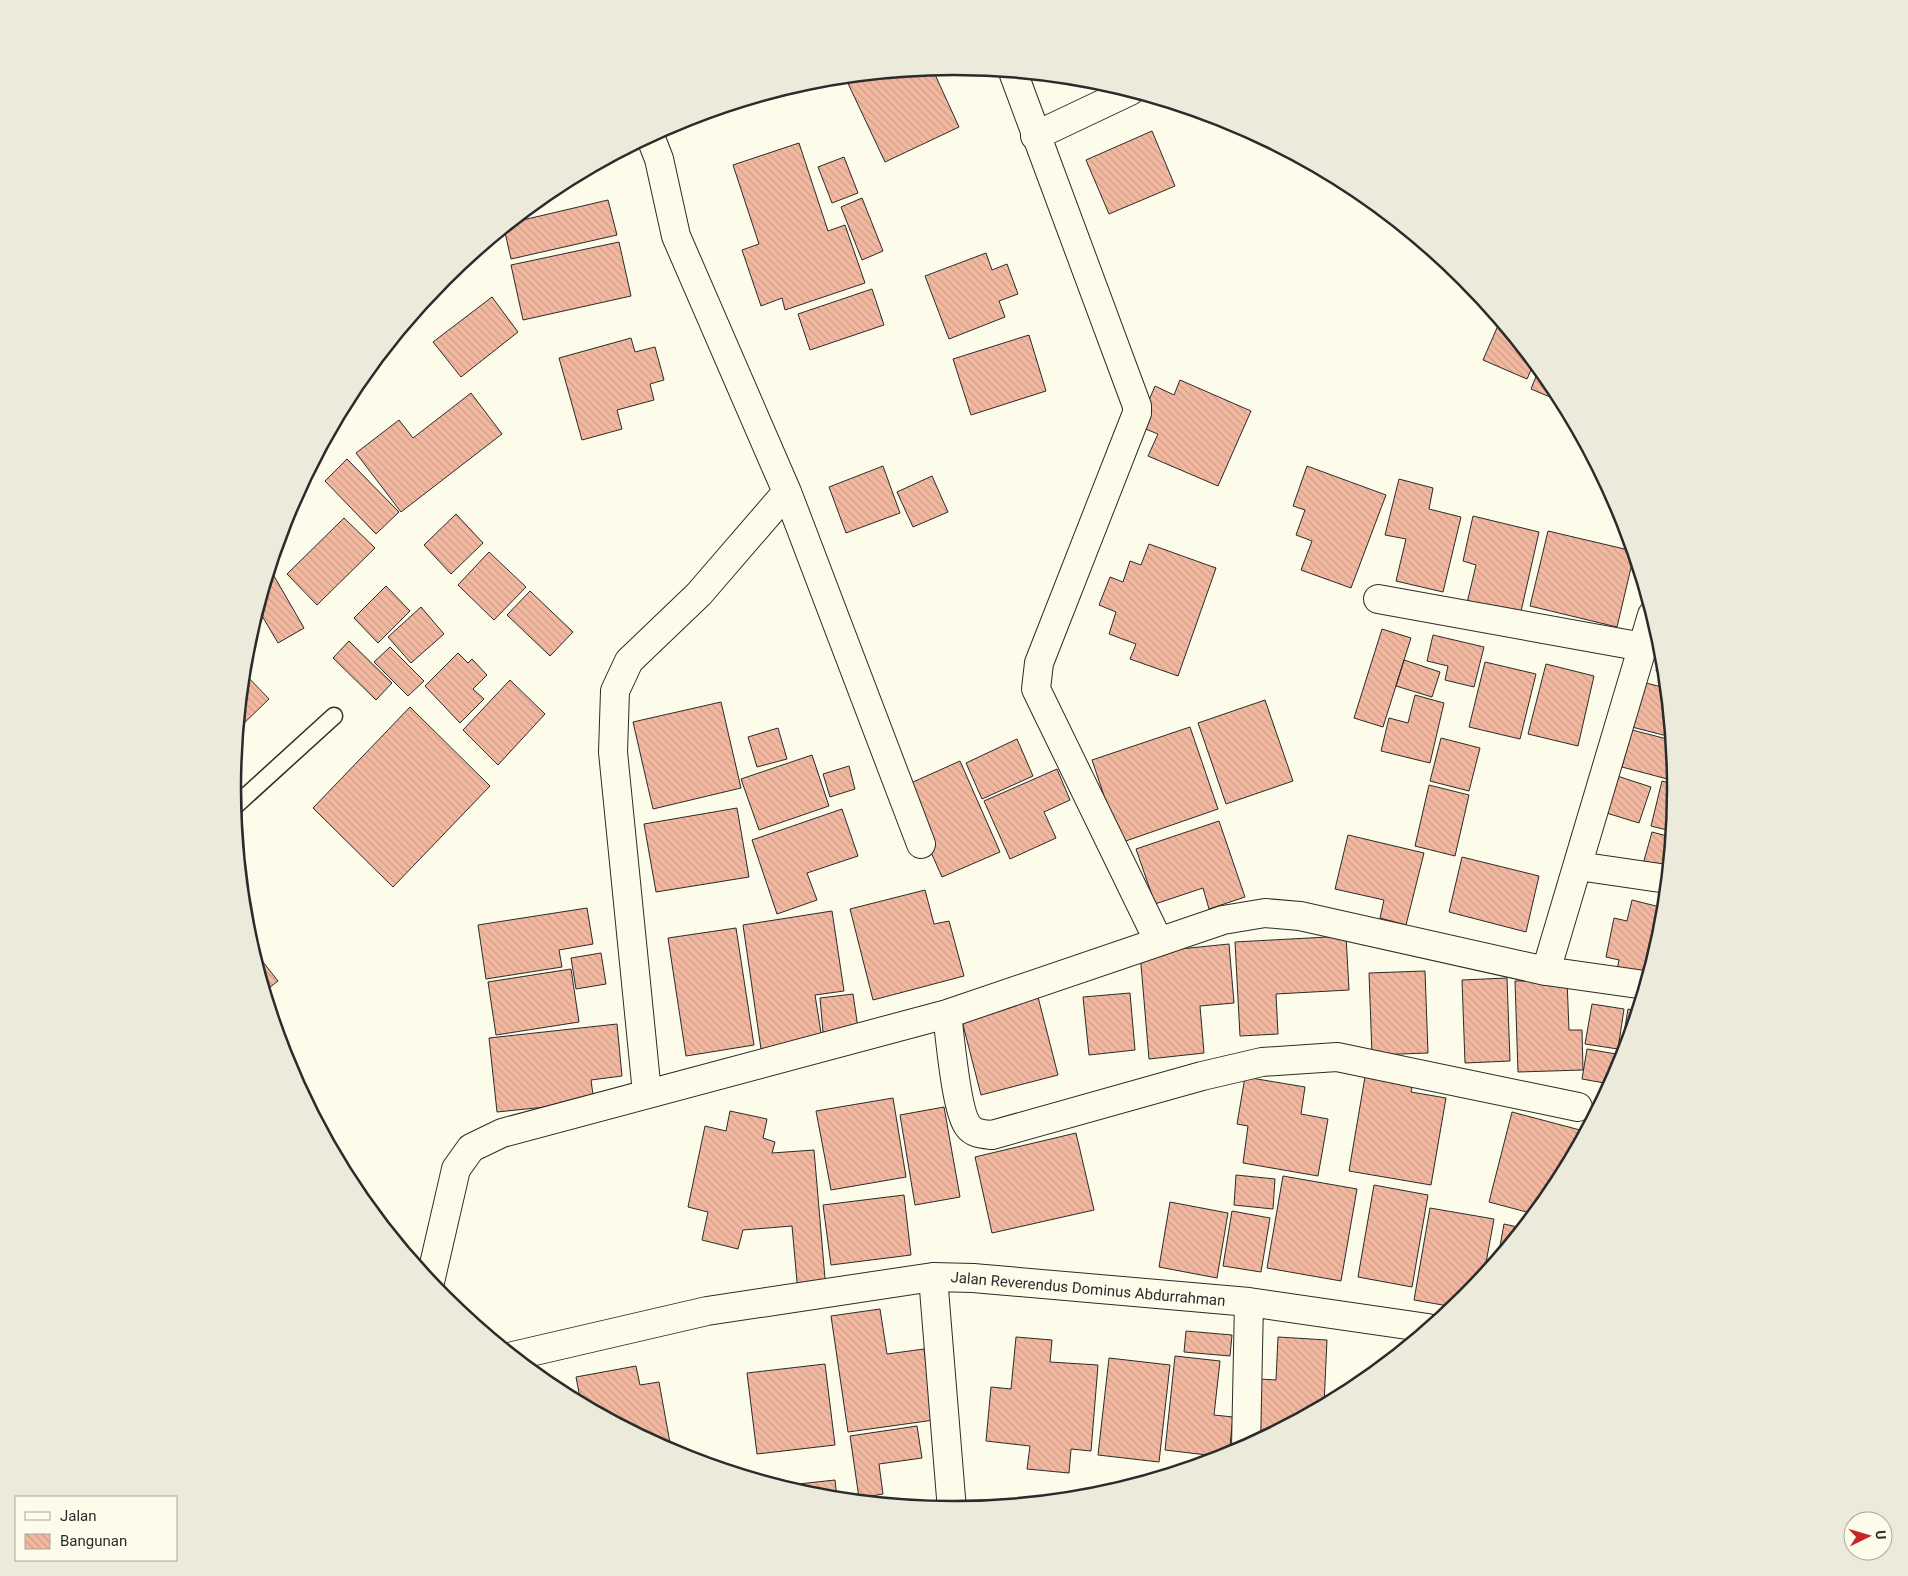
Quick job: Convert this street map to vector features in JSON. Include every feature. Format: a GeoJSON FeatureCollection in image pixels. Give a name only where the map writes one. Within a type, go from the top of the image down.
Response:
{"type":"FeatureCollection","features":[{"type":"Feature","properties":{"kind":"street"},"geometry":{"type":"LineString","coordinates":[[1014,78],[1133,391],[1137,414],[1039,663],[1036,689],[1159,942]]}},
{"type":"Feature","properties":{"kind":"street"},"geometry":{"type":"LineString","coordinates":[[1035,136],[1121,95]]}},
{"type":"Feature","properties":{"kind":"street"},"geometry":{"type":"LineString","coordinates":[[653,143],[659,159],[676,236],[787,492],[921,844]]}},
{"type":"Feature","properties":{"kind":"street"},"geometry":{"type":"LineString","coordinates":[[647,1093],[613,752],[615,691],[629,661],[699,594],[787,492]]}},
{"type":"Feature","properties":{"kind":"street"},"geometry":{"type":"LineString","coordinates":[[1378,599],[1643,647]]}},
{"type":"Feature","properties":{"kind":"street"},"geometry":{"type":"LineString","coordinates":[[1546,971],[1648,628]]}},
{"type":"Feature","properties":{"kind":"street"},"geometry":{"type":"LineString","coordinates":[[1578,866],[1661,878]]}},
{"type":"Feature","properties":{"kind":"street"},"geometry":{"type":"LineString","coordinates":[[432,1273],[456,1170],[471,1148],[502,1132],[947,1014],[1223,920],[1265,913],[1300,916],[1546,971],[1639,984]]}},
{"type":"Feature","properties":{"kind":"street"},"geometry":{"type":"LineString","coordinates":[[947,1014],[960,1106],[966,1125],[976,1133],[992,1135],[1202,1076],[1262,1062],[1337,1057],[1578,1107]]}},
{"type":"Feature","properties":{"kind":"street"},"geometry":{"type":"LineString","coordinates":[[933,1277],[951,1501]]}},
{"type":"Feature","properties":{"kind":"street","name":"Jalan Reverendus Dominus Abdurrahman"},"geometry":{"type":"LineString","coordinates":[[520,1354],[708,1311],[933,1277],[973,1278],[1249,1302],[1421,1327]]}},
{"type":"Feature","properties":{"kind":"street"},"geometry":{"type":"LineString","coordinates":[[1246,1438],[1249,1302]]}},
{"type":"Feature","properties":{"kind":"lane"},"geometry":{"type":"LineString","coordinates":[[242,800],[334,716]]}},
{"type":"Feature","properties":{"kind":"building"},"geometry":{"type":"Polygon","coordinates":[[[936,76],[959,127],[885,162],[848,83],[936,76]]]}},
{"type":"Feature","properties":{"kind":"building"},"geometry":{"type":"Polygon","coordinates":[[[1152,131],[1175,186],[1109,214],[1086,160],[1152,131]]]}},
{"type":"Feature","properties":{"kind":"building"},"geometry":{"type":"Polygon","coordinates":[[[799,143],[828,231],[845,225],[865,283],[785,310],[782,298],[761,306],[742,250],[759,244],[733,165],[799,143]]]}},
{"type":"Feature","properties":{"kind":"building"},"geometry":{"type":"Polygon","coordinates":[[[844,157],[858,193],[832,203],[818,167],[844,157]]]}},
{"type":"Feature","properties":{"kind":"building"},"geometry":{"type":"Polygon","coordinates":[[[862,198],[883,251],[862,260],[841,207],[862,198]]]}},
{"type":"Feature","properties":{"kind":"building"},"geometry":{"type":"Polygon","coordinates":[[[608,200],[617,235],[511,259],[505,234],[523,220],[608,200]]]}},
{"type":"Feature","properties":{"kind":"building"},"geometry":{"type":"Polygon","coordinates":[[[619,242],[631,296],[523,320],[511,265],[619,242]]]}},
{"type":"Feature","properties":{"kind":"building"},"geometry":{"type":"Polygon","coordinates":[[[986,253],[992,270],[1007,264],[1018,294],[999,301],[1005,317],[949,339],[925,276],[986,253]]]}},
{"type":"Feature","properties":{"kind":"building"},"geometry":{"type":"Polygon","coordinates":[[[872,289],[884,325],[810,350],[798,314],[872,289]]]}},
{"type":"Feature","properties":{"kind":"building"},"geometry":{"type":"Polygon","coordinates":[[[492,297],[518,332],[461,377],[433,342],[492,297]]]}},
{"type":"Feature","properties":{"kind":"building"},"geometry":{"type":"Polygon","coordinates":[[[1497,327],[1531,370],[1527,379],[1483,360],[1497,327]]]}},
{"type":"Feature","properties":{"kind":"building"},"geometry":{"type":"Polygon","coordinates":[[[1029,335],[1046,391],[971,415],[953,359],[1029,335]]]}},
{"type":"Feature","properties":{"kind":"building"},"geometry":{"type":"Polygon","coordinates":[[[631,338],[635,352],[655,347],[664,380],[650,384],[654,400],[617,410],[622,429],[582,440],[559,358],[631,338]]]}},
{"type":"Feature","properties":{"kind":"building"},"geometry":{"type":"Polygon","coordinates":[[[1536,377],[1550,397],[1531,389],[1536,377]]]}},
{"type":"Feature","properties":{"kind":"building"},"geometry":{"type":"Polygon","coordinates":[[[1180,380],[1251,411],[1218,486],[1148,456],[1158,434],[1138,426],[1155,386],[1174,395],[1180,380]]]}},
{"type":"Feature","properties":{"kind":"building"},"geometry":{"type":"Polygon","coordinates":[[[471,393],[502,434],[401,512],[356,453],[399,420],[413,438],[471,393]]]}},
{"type":"Feature","properties":{"kind":"building"},"geometry":{"type":"Polygon","coordinates":[[[347,459],[399,512],[376,534],[325,481],[347,459]]]}},
{"type":"Feature","properties":{"kind":"building"},"geometry":{"type":"Polygon","coordinates":[[[883,466],[900,513],[846,533],[829,487],[883,466]]]}},
{"type":"Feature","properties":{"kind":"building"},"geometry":{"type":"Polygon","coordinates":[[[1307,466],[1386,495],[1351,588],[1301,570],[1312,541],[1296,535],[1305,510],[1293,506],[1307,466]]]}},
{"type":"Feature","properties":{"kind":"building"},"geometry":{"type":"Polygon","coordinates":[[[932,476],[948,512],[913,527],[897,492],[932,476]]]}},
{"type":"Feature","properties":{"kind":"building"},"geometry":{"type":"Polygon","coordinates":[[[1399,479],[1433,488],[1429,509],[1461,517],[1443,592],[1396,581],[1406,539],[1385,535],[1399,479]]]}},
{"type":"Feature","properties":{"kind":"building"},"geometry":{"type":"Polygon","coordinates":[[[456,514],[483,543],[451,574],[424,545],[456,514]]]}},
{"type":"Feature","properties":{"kind":"building"},"geometry":{"type":"Polygon","coordinates":[[[1473,516],[1539,532],[1520,616],[1467,603],[1476,565],[1463,561],[1473,516]]]}},
{"type":"Feature","properties":{"kind":"building"},"geometry":{"type":"Polygon","coordinates":[[[344,518],[375,548],[317,605],[287,574],[344,518]]]}},
{"type":"Feature","properties":{"kind":"building"},"geometry":{"type":"Polygon","coordinates":[[[1548,531],[1625,549],[1631,566],[1617,627],[1530,606],[1548,531]]]}},
{"type":"Feature","properties":{"kind":"building"},"geometry":{"type":"Polygon","coordinates":[[[1149,544],[1216,568],[1178,676],[1130,659],[1136,644],[1109,634],[1116,612],[1099,605],[1110,577],[1123,582],[1130,561],[1141,565],[1149,544]]]}},
{"type":"Feature","properties":{"kind":"building"},"geometry":{"type":"Polygon","coordinates":[[[489,552],[526,587],[494,620],[458,585],[489,552]]]}},
{"type":"Feature","properties":{"kind":"building"},"geometry":{"type":"Polygon","coordinates":[[[274,576],[304,628],[278,643],[262,616],[274,576]]]}},
{"type":"Feature","properties":{"kind":"building"},"geometry":{"type":"Polygon","coordinates":[[[386,586],[410,611],[378,643],[354,618],[386,586]]]}},
{"type":"Feature","properties":{"kind":"building"},"geometry":{"type":"Polygon","coordinates":[[[530,591],[573,632],[550,656],[507,615],[530,591]]]}},
{"type":"Feature","properties":{"kind":"building"},"geometry":{"type":"Polygon","coordinates":[[[421,607],[444,634],[411,663],[388,637],[421,607]]]}},
{"type":"Feature","properties":{"kind":"building"},"geometry":{"type":"Polygon","coordinates":[[[1382,629],[1411,638],[1383,727],[1354,718],[1382,629]]]}},
{"type":"Feature","properties":{"kind":"building"},"geometry":{"type":"Polygon","coordinates":[[[1433,635],[1484,647],[1474,687],[1445,680],[1448,666],[1427,661],[1433,635]]]}},
{"type":"Feature","properties":{"kind":"building"},"geometry":{"type":"Polygon","coordinates":[[[349,641],[392,683],[376,700],[333,658],[349,641]]]}},
{"type":"Feature","properties":{"kind":"building"},"geometry":{"type":"Polygon","coordinates":[[[390,647],[424,681],[408,696],[374,662],[390,647]]]}},
{"type":"Feature","properties":{"kind":"building"},"geometry":{"type":"Polygon","coordinates":[[[458,653],[468,663],[472,659],[487,675],[473,689],[484,699],[460,723],[425,686],[458,653]]]}},
{"type":"Feature","properties":{"kind":"building"},"geometry":{"type":"Polygon","coordinates":[[[1404,660],[1440,672],[1432,697],[1396,686],[1404,660]]]}},
{"type":"Feature","properties":{"kind":"building"},"geometry":{"type":"Polygon","coordinates":[[[1485,662],[1536,674],[1520,739],[1469,727],[1485,662]]]}},
{"type":"Feature","properties":{"kind":"building"},"geometry":{"type":"Polygon","coordinates":[[[1546,664],[1594,676],[1578,746],[1528,734],[1546,664]]]}},
{"type":"Feature","properties":{"kind":"building"},"geometry":{"type":"Polygon","coordinates":[[[250,679],[269,699],[245,723],[250,679]]]}},
{"type":"Feature","properties":{"kind":"building"},"geometry":{"type":"Polygon","coordinates":[[[510,680],[545,714],[498,765],[463,730],[510,680]]]}},
{"type":"Feature","properties":{"kind":"building"},"geometry":{"type":"Polygon","coordinates":[[[1638,681],[1660,686],[1665,735],[1628,726],[1638,681]]]}},
{"type":"Feature","properties":{"kind":"building"},"geometry":{"type":"Polygon","coordinates":[[[1415,695],[1444,703],[1430,763],[1381,751],[1389,718],[1408,723],[1415,695]]]}},
{"type":"Feature","properties":{"kind":"building"},"geometry":{"type":"Polygon","coordinates":[[[1265,700],[1293,781],[1226,804],[1198,723],[1265,700]]]}},
{"type":"Feature","properties":{"kind":"building"},"geometry":{"type":"Polygon","coordinates":[[[721,702],[741,788],[653,809],[633,722],[721,702]]]}},
{"type":"Feature","properties":{"kind":"building"},"geometry":{"type":"Polygon","coordinates":[[[410,707],[490,786],[393,887],[313,808],[410,707]]]}},
{"type":"Feature","properties":{"kind":"building"},"geometry":{"type":"Polygon","coordinates":[[[1190,727],[1218,809],[1120,843],[1092,760],[1190,727]]]}},
{"type":"Feature","properties":{"kind":"building"},"geometry":{"type":"Polygon","coordinates":[[[778,728],[787,759],[757,767],[748,737],[778,728]]]}},
{"type":"Feature","properties":{"kind":"building"},"geometry":{"type":"Polygon","coordinates":[[[1632,730],[1665,738],[1667,779],[1622,767],[1632,730]]]}},
{"type":"Feature","properties":{"kind":"building"},"geometry":{"type":"Polygon","coordinates":[[[1441,738],[1480,748],[1469,791],[1430,781],[1441,738]]]}},
{"type":"Feature","properties":{"kind":"building"},"geometry":{"type":"Polygon","coordinates":[[[1017,739],[1033,776],[982,799],[966,763],[1017,739]]]}},
{"type":"Feature","properties":{"kind":"building"},"geometry":{"type":"Polygon","coordinates":[[[812,755],[829,806],[759,830],[741,779],[812,755]]]}},
{"type":"Feature","properties":{"kind":"building"},"geometry":{"type":"Polygon","coordinates":[[[960,761],[1000,852],[942,877],[902,787],[960,761]]]}},
{"type":"Feature","properties":{"kind":"building"},"geometry":{"type":"Polygon","coordinates":[[[849,766],[855,789],[830,797],[823,774],[849,766]]]}},
{"type":"Feature","properties":{"kind":"building"},"geometry":{"type":"Polygon","coordinates":[[[1057,769],[1070,800],[1044,812],[1056,838],[1010,859],[984,801],[1057,769]]]}},
{"type":"Feature","properties":{"kind":"building"},"geometry":{"type":"Polygon","coordinates":[[[1611,774],[1651,787],[1639,823],[1600,811],[1611,774]]]}},
{"type":"Feature","properties":{"kind":"building"},"geometry":{"type":"Polygon","coordinates":[[[1662,781],[1667,782],[1665,830],[1651,826],[1662,781]]]}},
{"type":"Feature","properties":{"kind":"building"},"geometry":{"type":"Polygon","coordinates":[[[1429,785],[1469,795],[1455,856],[1415,846],[1429,785]]]}},
{"type":"Feature","properties":{"kind":"building"},"geometry":{"type":"Polygon","coordinates":[[[737,808],[749,877],[656,892],[644,824],[737,808]]]}},
{"type":"Feature","properties":{"kind":"building"},"geometry":{"type":"Polygon","coordinates":[[[842,809],[858,856],[807,873],[817,900],[777,914],[752,840],[842,809]]]}},
{"type":"Feature","properties":{"kind":"building"},"geometry":{"type":"Polygon","coordinates":[[[1219,821],[1245,897],[1209,909],[1203,888],[1155,904],[1136,849],[1219,821]]]}},
{"type":"Feature","properties":{"kind":"building"},"geometry":{"type":"Polygon","coordinates":[[[1652,832],[1665,835],[1662,869],[1643,864],[1652,832]]]}},
{"type":"Feature","properties":{"kind":"building"},"geometry":{"type":"Polygon","coordinates":[[[1348,835],[1424,853],[1406,925],[1380,918],[1384,900],[1335,889],[1348,835]]]}},
{"type":"Feature","properties":{"kind":"building"},"geometry":{"type":"Polygon","coordinates":[[[1462,857],[1539,876],[1526,932],[1449,912],[1462,857]]]}},
{"type":"Feature","properties":{"kind":"building"},"geometry":{"type":"Polygon","coordinates":[[[925,890],[934,924],[949,921],[964,976],[873,1000],[850,909],[925,890]]]}},
{"type":"Feature","properties":{"kind":"building"},"geometry":{"type":"Polygon","coordinates":[[[1632,900],[1657,906],[1642,976],[1617,970],[1619,960],[1606,957],[1614,918],[1627,921],[1632,900]]]}},
{"type":"Feature","properties":{"kind":"building"},"geometry":{"type":"Polygon","coordinates":[[[587,908],[593,944],[559,950],[562,967],[486,979],[478,925],[587,908]]]}},
{"type":"Feature","properties":{"kind":"building"},"geometry":{"type":"Polygon","coordinates":[[[832,911],[844,991],[815,995],[822,1039],[761,1049],[743,925],[832,911]]]}},
{"type":"Feature","properties":{"kind":"building"},"geometry":{"type":"Polygon","coordinates":[[[736,928],[754,1045],[686,1056],[668,938],[736,928]]]}},
{"type":"Feature","properties":{"kind":"building"},"geometry":{"type":"Polygon","coordinates":[[[1346,936],[1349,990],[1276,994],[1278,1034],[1240,1036],[1235,942],[1346,936]]]}},
{"type":"Feature","properties":{"kind":"building"},"geometry":{"type":"Polygon","coordinates":[[[1229,944],[1234,1003],[1200,1006],[1204,1053],[1149,1059],[1140,953],[1229,944]]]}},
{"type":"Feature","properties":{"kind":"building"},"geometry":{"type":"Polygon","coordinates":[[[601,953],[606,984],[576,989],[571,958],[601,953]]]}},
{"type":"Feature","properties":{"kind":"building"},"geometry":{"type":"Polygon","coordinates":[[[262,961],[278,981],[270,987],[262,961]]]}},
{"type":"Feature","properties":{"kind":"building"},"geometry":{"type":"Polygon","coordinates":[[[571,969],[579,1022],[496,1035],[488,982],[571,969]]]}},
{"type":"Feature","properties":{"kind":"building"},"geometry":{"type":"Polygon","coordinates":[[[1425,971],[1428,1053],[1372,1055],[1369,973],[1425,971]]]}},
{"type":"Feature","properties":{"kind":"building"},"geometry":{"type":"Polygon","coordinates":[[[1507,978],[1510,1061],[1465,1063],[1462,980],[1507,978]]]}},
{"type":"Feature","properties":{"kind":"building"},"geometry":{"type":"Polygon","coordinates":[[[1567,980],[1569,1030],[1582,1030],[1583,1070],[1518,1072],[1515,981],[1567,980]]]}},
{"type":"Feature","properties":{"kind":"building"},"geometry":{"type":"Polygon","coordinates":[[[1037,993],[1058,1075],[981,1095],[960,1013],[1037,993]]]}},
{"type":"Feature","properties":{"kind":"building"},"geometry":{"type":"Polygon","coordinates":[[[1130,993],[1135,1050],[1089,1055],[1083,997],[1130,993]]]}},
{"type":"Feature","properties":{"kind":"building"},"geometry":{"type":"Polygon","coordinates":[[[853,994],[858,1028],[823,1032],[820,998],[853,994]]]}},
{"type":"Feature","properties":{"kind":"building"},"geometry":{"type":"Polygon","coordinates":[[[1592,1004],[1624,1009],[1617,1049],[1585,1044],[1592,1004]]]}},
{"type":"Feature","properties":{"kind":"building"},"geometry":{"type":"Polygon","coordinates":[[[1628,1009],[1631,1010],[1629,1017],[1625,1029],[1628,1009]]]}},
{"type":"Feature","properties":{"kind":"building"},"geometry":{"type":"Polygon","coordinates":[[[617,1024],[622,1076],[591,1080],[594,1102],[497,1112],[489,1038],[617,1024]]]}},
{"type":"Feature","properties":{"kind":"building"},"geometry":{"type":"Polygon","coordinates":[[[1587,1049],[1616,1054],[1603,1083],[1582,1079],[1587,1049]]]}},
{"type":"Feature","properties":{"kind":"building"},"geometry":{"type":"Polygon","coordinates":[[[1366,1071],[1414,1079],[1411,1092],[1446,1098],[1431,1185],[1349,1171],[1366,1071]]]}},
{"type":"Feature","properties":{"kind":"building"},"geometry":{"type":"Polygon","coordinates":[[[1245,1077],[1305,1087],[1301,1114],[1328,1119],[1318,1176],[1243,1163],[1248,1126],[1237,1124],[1245,1077]]]}},
{"type":"Feature","properties":{"kind":"building"},"geometry":{"type":"Polygon","coordinates":[[[893,1098],[906,1177],[831,1190],[816,1111],[893,1098]]]}},
{"type":"Feature","properties":{"kind":"building"},"geometry":{"type":"Polygon","coordinates":[[[944,1107],[960,1197],[915,1205],[900,1115],[944,1107]]]}},
{"type":"Feature","properties":{"kind":"building"},"geometry":{"type":"Polygon","coordinates":[[[730,1111],[767,1119],[763,1138],[775,1142],[772,1153],[814,1150],[826,1290],[798,1293],[792,1226],[743,1230],[738,1249],[702,1240],[708,1212],[688,1207],[705,1126],[726,1131],[730,1111]]]}},
{"type":"Feature","properties":{"kind":"building"},"geometry":{"type":"Polygon","coordinates":[[[1512,1112],[1579,1130],[1547,1184],[1527,1212],[1489,1202],[1512,1112]]]}},
{"type":"Feature","properties":{"kind":"building"},"geometry":{"type":"Polygon","coordinates":[[[1076,1133],[1094,1210],[992,1233],[975,1157],[1076,1133]]]}},
{"type":"Feature","properties":{"kind":"building"},"geometry":{"type":"Polygon","coordinates":[[[1236,1175],[1275,1179],[1273,1209],[1234,1205],[1236,1175]]]}},
{"type":"Feature","properties":{"kind":"building"},"geometry":{"type":"Polygon","coordinates":[[[1283,1176],[1357,1189],[1341,1281],[1267,1268],[1283,1176]]]}},
{"type":"Feature","properties":{"kind":"building"},"geometry":{"type":"Polygon","coordinates":[[[1374,1185],[1428,1195],[1412,1287],[1358,1277],[1374,1185]]]}},
{"type":"Feature","properties":{"kind":"building"},"geometry":{"type":"Polygon","coordinates":[[[904,1195],[911,1255],[831,1265],[823,1205],[904,1195]]]}},
{"type":"Feature","properties":{"kind":"building"},"geometry":{"type":"Polygon","coordinates":[[[1170,1202],[1228,1213],[1217,1278],[1159,1267],[1170,1202]]]}},
{"type":"Feature","properties":{"kind":"building"},"geometry":{"type":"Polygon","coordinates":[[[1430,1208],[1494,1219],[1486,1262],[1458,1292],[1444,1305],[1414,1300],[1430,1208]]]}},
{"type":"Feature","properties":{"kind":"building"},"geometry":{"type":"Polygon","coordinates":[[[1232,1211],[1270,1218],[1261,1272],[1223,1266],[1232,1211]]]}},
{"type":"Feature","properties":{"kind":"building"},"geometry":{"type":"Polygon","coordinates":[[[1504,1224],[1516,1227],[1500,1246],[1504,1224]]]}},
{"type":"Feature","properties":{"kind":"building"},"geometry":{"type":"Polygon","coordinates":[[[880,1309],[887,1354],[924,1349],[934,1420],[848,1432],[831,1316],[880,1309]]]}},
{"type":"Feature","properties":{"kind":"building"},"geometry":{"type":"Polygon","coordinates":[[[1186,1331],[1232,1335],[1230,1356],[1184,1352],[1186,1331]]]}},
{"type":"Feature","properties":{"kind":"building"},"geometry":{"type":"Polygon","coordinates":[[[1016,1337],[1052,1340],[1050,1362],[1098,1365],[1091,1451],[1071,1449],[1069,1473],[1027,1469],[1030,1446],[986,1441],[991,1387],[1011,1389],[1016,1337]]]}},
{"type":"Feature","properties":{"kind":"building"},"geometry":{"type":"Polygon","coordinates":[[[1278,1337],[1327,1340],[1324,1396],[1269,1427],[1262,1430],[1257,1430],[1260,1379],[1276,1380],[1278,1337]]]}},
{"type":"Feature","properties":{"kind":"building"},"geometry":{"type":"Polygon","coordinates":[[[1175,1356],[1220,1361],[1214,1415],[1233,1417],[1230,1446],[1206,1455],[1165,1450],[1175,1356]]]}},
{"type":"Feature","properties":{"kind":"building"},"geometry":{"type":"Polygon","coordinates":[[[1109,1358],[1170,1365],[1159,1462],[1098,1455],[1109,1358]]]}},
{"type":"Feature","properties":{"kind":"building"},"geometry":{"type":"Polygon","coordinates":[[[825,1364],[835,1445],[757,1454],[747,1373],[825,1364]]]}},
{"type":"Feature","properties":{"kind":"building"},"geometry":{"type":"Polygon","coordinates":[[[636,1366],[640,1385],[659,1382],[670,1442],[579,1394],[576,1377],[636,1366]]]}},
{"type":"Feature","properties":{"kind":"building"},"geometry":{"type":"Polygon","coordinates":[[[917,1426],[922,1458],[879,1464],[883,1494],[872,1496],[859,1495],[850,1436],[917,1426]]]}},
{"type":"Feature","properties":{"kind":"building"},"geometry":{"type":"Polygon","coordinates":[[[835,1480],[836,1491],[815,1487],[800,1484],[835,1480]]]}}]}
